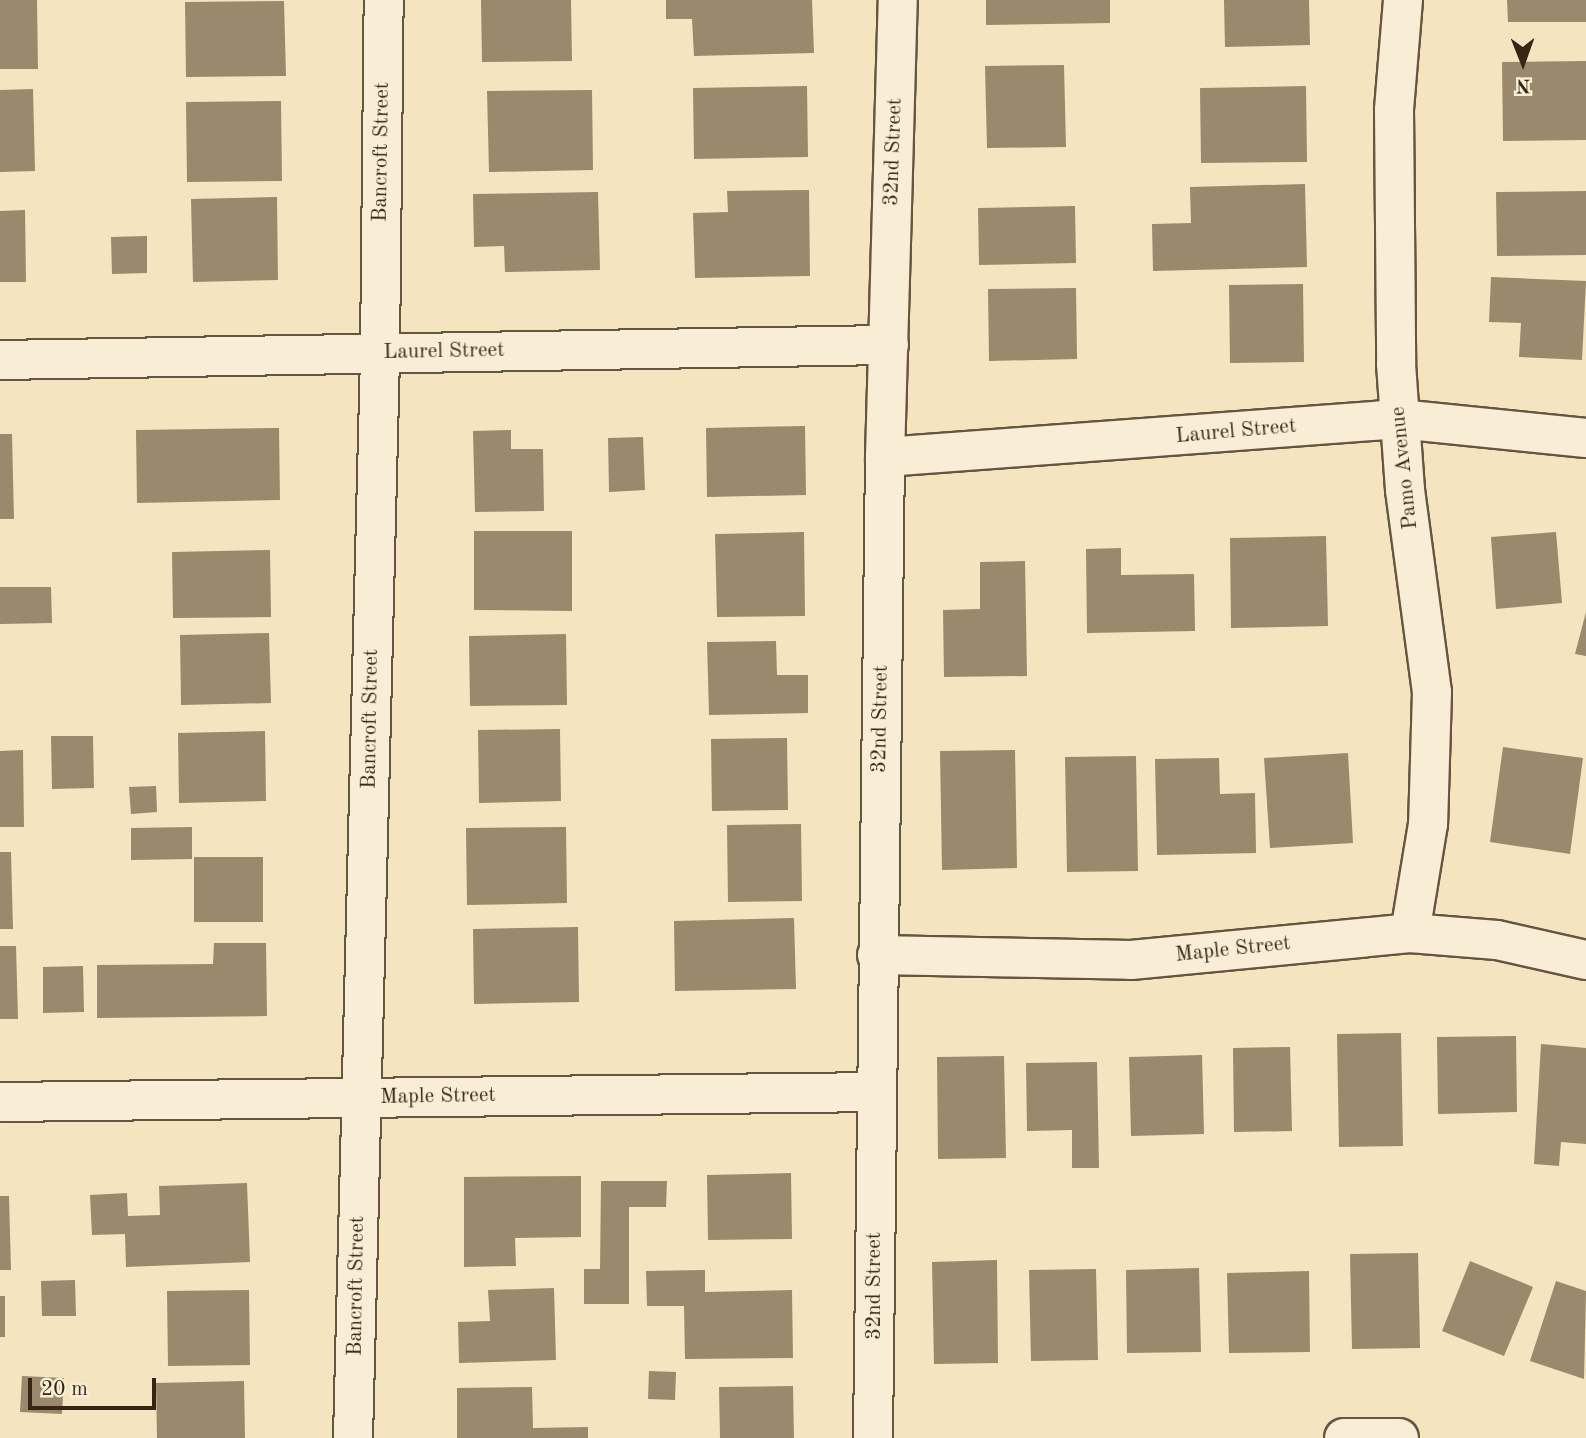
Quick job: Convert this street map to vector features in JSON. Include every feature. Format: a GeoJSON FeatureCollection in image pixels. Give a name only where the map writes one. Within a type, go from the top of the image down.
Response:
{"type":"FeatureCollection","features":[{"type":"Feature","properties":{"kind":"street","name":"Bancroft Street"},"geometry":{"type":"LineString","coordinates":[[353,1438],[380,353],[383,0]]}},
{"type":"Feature","properties":{"kind":"street","name":"32nd Street"},"geometry":{"type":"LineString","coordinates":[[873,1438],[885,457],[898,0]]}},
{"type":"Feature","properties":{"kind":"street","name":"Pamo Avenue"},"geometry":{"type":"LineString","coordinates":[[1404,0],[1394,110],[1399,419],[1432,692],[1428,824],[1410,933]]}},
{"type":"Feature","properties":{"kind":"street","name":"Laurel Street"},"geometry":{"type":"LineString","coordinates":[[0,360],[889,345]]}},
{"type":"Feature","properties":{"kind":"street","name":"Laurel Street"},"geometry":{"type":"LineString","coordinates":[[885,457],[1399,419],[1586,438]]}},
{"type":"Feature","properties":{"kind":"street","name":"Maple Street"},"geometry":{"type":"LineString","coordinates":[[877,955],[1131,960],[1410,933],[1497,940],[1586,960]]}},
{"type":"Feature","properties":{"kind":"street","name":"Maple Street"},"geometry":{"type":"LineString","coordinates":[[0,1102],[876,1091]]}},
{"type":"Feature","properties":{"kind":"street"},"geometry":{"type":"LineString","coordinates":[[1344,1438],[1399,1438]]}},
{"type":"Feature","properties":{"kind":"building"},"geometry":{"type":"Polygon","coordinates":[[[0,0],[37,0],[38,69],[0,69],[0,0]]]}},
{"type":"Feature","properties":{"kind":"building"},"geometry":{"type":"Polygon","coordinates":[[[481,0],[571,0],[572,61],[482,62],[481,0]]]}},
{"type":"Feature","properties":{"kind":"building"},"geometry":{"type":"Polygon","coordinates":[[[666,0],[812,0],[814,53],[694,56],[692,19],[666,19],[666,0]]]}},
{"type":"Feature","properties":{"kind":"building"},"geometry":{"type":"Polygon","coordinates":[[[986,0],[1110,0],[1110,23],[986,25],[986,0]]]}},
{"type":"Feature","properties":{"kind":"building"},"geometry":{"type":"Polygon","coordinates":[[[1224,0],[1309,0],[1310,45],[1225,47],[1224,0]]]}},
{"type":"Feature","properties":{"kind":"building"},"geometry":{"type":"Polygon","coordinates":[[[1507,0],[1586,0],[1586,22],[1508,22],[1507,0]]]}},
{"type":"Feature","properties":{"kind":"building"},"geometry":{"type":"Polygon","coordinates":[[[284,1],[286,76],[186,77],[185,2],[284,1]]]}},
{"type":"Feature","properties":{"kind":"building"},"geometry":{"type":"Polygon","coordinates":[[[1586,61],[1586,140],[1503,141],[1502,62],[1586,61]]]}},
{"type":"Feature","properties":{"kind":"building"},"geometry":{"type":"Polygon","coordinates":[[[1064,65],[1066,147],[987,148],[985,66],[1064,65]]]}},
{"type":"Feature","properties":{"kind":"building"},"geometry":{"type":"Polygon","coordinates":[[[807,86],[808,157],[694,159],[693,88],[807,86]]]}},
{"type":"Feature","properties":{"kind":"building"},"geometry":{"type":"Polygon","coordinates":[[[1306,86],[1307,162],[1201,163],[1200,88],[1306,86]]]}},
{"type":"Feature","properties":{"kind":"building"},"geometry":{"type":"Polygon","coordinates":[[[33,89],[35,171],[0,172],[0,90],[33,89]]]}},
{"type":"Feature","properties":{"kind":"building"},"geometry":{"type":"Polygon","coordinates":[[[592,90],[593,170],[489,172],[487,91],[592,90]]]}},
{"type":"Feature","properties":{"kind":"building"},"geometry":{"type":"Polygon","coordinates":[[[281,101],[282,181],[187,182],[186,102],[281,101]]]}},
{"type":"Feature","properties":{"kind":"building"},"geometry":{"type":"Polygon","coordinates":[[[1305,184],[1307,267],[1153,271],[1152,224],[1191,223],[1190,187],[1305,184]]]}},
{"type":"Feature","properties":{"kind":"building"},"geometry":{"type":"Polygon","coordinates":[[[809,190],[810,276],[695,278],[693,213],[728,212],[727,191],[809,190]]]}},
{"type":"Feature","properties":{"kind":"building"},"geometry":{"type":"Polygon","coordinates":[[[1586,191],[1586,255],[1497,256],[1496,192],[1586,191]]]}},
{"type":"Feature","properties":{"kind":"building"},"geometry":{"type":"Polygon","coordinates":[[[598,192],[600,270],[505,272],[504,246],[474,247],[473,194],[598,192]]]}},
{"type":"Feature","properties":{"kind":"building"},"geometry":{"type":"Polygon","coordinates":[[[277,197],[278,280],[193,282],[191,199],[277,197]]]}},
{"type":"Feature","properties":{"kind":"building"},"geometry":{"type":"Polygon","coordinates":[[[1075,206],[1076,263],[979,265],[978,208],[1075,206]]]}},
{"type":"Feature","properties":{"kind":"building"},"geometry":{"type":"Polygon","coordinates":[[[25,210],[26,282],[0,282],[0,211],[25,210]]]}},
{"type":"Feature","properties":{"kind":"building"},"geometry":{"type":"Polygon","coordinates":[[[147,236],[147,273],[112,274],[111,237],[147,236]]]}},
{"type":"Feature","properties":{"kind":"building"},"geometry":{"type":"Polygon","coordinates":[[[1491,277],[1586,281],[1582,360],[1519,357],[1521,323],[1489,322],[1491,277]]]}},
{"type":"Feature","properties":{"kind":"building"},"geometry":{"type":"Polygon","coordinates":[[[1303,284],[1304,362],[1230,363],[1229,285],[1303,284]]]}},
{"type":"Feature","properties":{"kind":"building"},"geometry":{"type":"Polygon","coordinates":[[[1076,288],[1077,359],[989,361],[988,289],[1076,288]]]}},
{"type":"Feature","properties":{"kind":"building"},"geometry":{"type":"Polygon","coordinates":[[[805,426],[806,495],[707,497],[706,428],[805,426]]]}},
{"type":"Feature","properties":{"kind":"building"},"geometry":{"type":"Polygon","coordinates":[[[279,428],[280,500],[137,503],[136,430],[279,428]]]}},
{"type":"Feature","properties":{"kind":"building"},"geometry":{"type":"Polygon","coordinates":[[[511,430],[511,449],[543,449],[544,511],[475,512],[473,431],[511,430]]]}},
{"type":"Feature","properties":{"kind":"building"},"geometry":{"type":"Polygon","coordinates":[[[0,434],[12,434],[14,519],[0,519],[0,434]]]}},
{"type":"Feature","properties":{"kind":"building"},"geometry":{"type":"Polygon","coordinates":[[[643,437],[645,490],[609,492],[608,438],[643,437]]]}},
{"type":"Feature","properties":{"kind":"building"},"geometry":{"type":"Polygon","coordinates":[[[474,531],[572,531],[572,611],[474,610],[474,531]]]}},
{"type":"Feature","properties":{"kind":"building"},"geometry":{"type":"Polygon","coordinates":[[[804,532],[805,616],[717,617],[715,534],[804,532]]]}},
{"type":"Feature","properties":{"kind":"building"},"geometry":{"type":"Polygon","coordinates":[[[1556,532],[1562,603],[1496,609],[1491,537],[1556,532]]]}},
{"type":"Feature","properties":{"kind":"building"},"geometry":{"type":"Polygon","coordinates":[[[1326,536],[1328,626],[1231,628],[1230,538],[1326,536]]]}},
{"type":"Feature","properties":{"kind":"building"},"geometry":{"type":"Polygon","coordinates":[[[1121,548],[1121,575],[1194,574],[1195,631],[1087,633],[1086,549],[1121,548]]]}},
{"type":"Feature","properties":{"kind":"building"},"geometry":{"type":"Polygon","coordinates":[[[270,550],[271,617],[173,618],[172,552],[270,550]]]}},
{"type":"Feature","properties":{"kind":"building"},"geometry":{"type":"Polygon","coordinates":[[[1025,561],[1027,676],[944,677],[943,610],[980,609],[980,562],[1025,561]]]}},
{"type":"Feature","properties":{"kind":"building"},"geometry":{"type":"Polygon","coordinates":[[[0,587],[51,587],[52,623],[0,624],[0,587]]]}},
{"type":"Feature","properties":{"kind":"building"},"geometry":{"type":"Polygon","coordinates":[[[1586,612],[1586,656],[1575,654],[1586,612]]]}},
{"type":"Feature","properties":{"kind":"building"},"geometry":{"type":"Polygon","coordinates":[[[269,633],[271,703],[181,705],[180,635],[269,633]]]}},
{"type":"Feature","properties":{"kind":"building"},"geometry":{"type":"Polygon","coordinates":[[[566,634],[567,705],[470,706],[469,636],[566,634]]]}},
{"type":"Feature","properties":{"kind":"building"},"geometry":{"type":"Polygon","coordinates":[[[776,641],[777,675],[808,675],[808,713],[709,715],[707,642],[776,641]]]}},
{"type":"Feature","properties":{"kind":"building"},"geometry":{"type":"Polygon","coordinates":[[[560,729],[561,801],[479,803],[478,730],[560,729]]]}},
{"type":"Feature","properties":{"kind":"building"},"geometry":{"type":"Polygon","coordinates":[[[265,731],[266,801],[179,803],[178,733],[265,731]]]}},
{"type":"Feature","properties":{"kind":"building"},"geometry":{"type":"Polygon","coordinates":[[[51,736],[93,736],[94,788],[52,789],[51,736]]]}},
{"type":"Feature","properties":{"kind":"building"},"geometry":{"type":"Polygon","coordinates":[[[787,738],[788,810],[712,811],[711,739],[787,738]]]}},
{"type":"Feature","properties":{"kind":"building"},"geometry":{"type":"Polygon","coordinates":[[[1503,747],[1583,758],[1570,854],[1490,842],[1503,747]]]}},
{"type":"Feature","properties":{"kind":"building"},"geometry":{"type":"Polygon","coordinates":[[[23,750],[24,827],[0,827],[0,751],[23,750]]]}},
{"type":"Feature","properties":{"kind":"building"},"geometry":{"type":"Polygon","coordinates":[[[1015,750],[1017,868],[942,870],[940,751],[1015,750]]]}},
{"type":"Feature","properties":{"kind":"building"},"geometry":{"type":"Polygon","coordinates":[[[1348,753],[1353,843],[1270,848],[1264,758],[1348,753]]]}},
{"type":"Feature","properties":{"kind":"building"},"geometry":{"type":"Polygon","coordinates":[[[1136,756],[1138,871],[1067,872],[1065,757],[1136,756]]]}},
{"type":"Feature","properties":{"kind":"building"},"geometry":{"type":"Polygon","coordinates":[[[1219,758],[1220,794],[1255,793],[1256,853],[1157,855],[1155,759],[1219,758]]]}},
{"type":"Feature","properties":{"kind":"building"},"geometry":{"type":"Polygon","coordinates":[[[156,786],[157,812],[131,814],[129,787],[156,786]]]}},
{"type":"Feature","properties":{"kind":"building"},"geometry":{"type":"Polygon","coordinates":[[[801,824],[802,901],[728,902],[727,825],[801,824]]]}},
{"type":"Feature","properties":{"kind":"building"},"geometry":{"type":"Polygon","coordinates":[[[192,827],[192,859],[131,860],[131,828],[192,827]]]}},
{"type":"Feature","properties":{"kind":"building"},"geometry":{"type":"Polygon","coordinates":[[[566,827],[567,903],[467,905],[466,828],[566,827]]]}},
{"type":"Feature","properties":{"kind":"building"},"geometry":{"type":"Polygon","coordinates":[[[0,852],[11,852],[13,929],[0,929],[0,852]]]}},
{"type":"Feature","properties":{"kind":"building"},"geometry":{"type":"Polygon","coordinates":[[[194,857],[263,857],[263,922],[194,922],[194,857]]]}},
{"type":"Feature","properties":{"kind":"building"},"geometry":{"type":"Polygon","coordinates":[[[794,918],[796,989],[675,991],[674,921],[794,918]]]}},
{"type":"Feature","properties":{"kind":"building"},"geometry":{"type":"Polygon","coordinates":[[[578,927],[579,1002],[474,1004],[473,929],[578,927]]]}},
{"type":"Feature","properties":{"kind":"building"},"geometry":{"type":"Polygon","coordinates":[[[214,943],[266,943],[267,1016],[97,1018],[97,965],[213,964],[214,943]]]}},
{"type":"Feature","properties":{"kind":"building"},"geometry":{"type":"Polygon","coordinates":[[[0,946],[16,946],[18,1019],[0,1019],[0,946]]]}},
{"type":"Feature","properties":{"kind":"building"},"geometry":{"type":"Polygon","coordinates":[[[83,966],[84,1012],[43,1013],[43,967],[83,966]]]}},
{"type":"Feature","properties":{"kind":"building"},"geometry":{"type":"Polygon","coordinates":[[[1401,1033],[1403,1146],[1339,1147],[1337,1034],[1401,1033]]]}},
{"type":"Feature","properties":{"kind":"building"},"geometry":{"type":"Polygon","coordinates":[[[1516,1036],[1517,1112],[1438,1114],[1437,1037],[1516,1036]]]}},
{"type":"Feature","properties":{"kind":"building"},"geometry":{"type":"Polygon","coordinates":[[[1541,1044],[1586,1048],[1586,1144],[1561,1142],[1559,1166],[1534,1164],[1541,1044]]]}},
{"type":"Feature","properties":{"kind":"building"},"geometry":{"type":"Polygon","coordinates":[[[1290,1047],[1292,1131],[1234,1132],[1233,1048],[1290,1047]]]}},
{"type":"Feature","properties":{"kind":"building"},"geometry":{"type":"Polygon","coordinates":[[[1202,1055],[1204,1134],[1131,1136],[1129,1057],[1202,1055]]]}},
{"type":"Feature","properties":{"kind":"building"},"geometry":{"type":"Polygon","coordinates":[[[1004,1056],[1006,1158],[938,1159],[937,1057],[1004,1056]]]}},
{"type":"Feature","properties":{"kind":"building"},"geometry":{"type":"Polygon","coordinates":[[[1097,1062],[1099,1168],[1072,1168],[1072,1130],[1027,1131],[1026,1063],[1097,1062]]]}},
{"type":"Feature","properties":{"kind":"building"},"geometry":{"type":"Polygon","coordinates":[[[791,1173],[792,1239],[708,1240],[707,1175],[791,1173]]]}},
{"type":"Feature","properties":{"kind":"building"},"geometry":{"type":"Polygon","coordinates":[[[581,1176],[581,1237],[515,1238],[516,1266],[464,1267],[464,1177],[581,1176]]]}},
{"type":"Feature","properties":{"kind":"building"},"geometry":{"type":"Polygon","coordinates":[[[601,1181],[667,1181],[666,1207],[629,1207],[629,1304],[584,1304],[584,1269],[600,1269],[601,1181]]]}},
{"type":"Feature","properties":{"kind":"building"},"geometry":{"type":"Polygon","coordinates":[[[247,1183],[250,1262],[126,1267],[125,1234],[92,1235],[90,1195],[127,1193],[128,1216],[160,1215],[159,1186],[247,1183]]]}},
{"type":"Feature","properties":{"kind":"building"},"geometry":{"type":"Polygon","coordinates":[[[0,1196],[9,1196],[11,1270],[0,1270],[0,1196]]]}},
{"type":"Feature","properties":{"kind":"building"},"geometry":{"type":"Polygon","coordinates":[[[1418,1253],[1420,1348],[1352,1349],[1350,1254],[1418,1253]]]}},
{"type":"Feature","properties":{"kind":"building"},"geometry":{"type":"Polygon","coordinates":[[[997,1260],[998,1363],[934,1364],[932,1262],[997,1260]]]}},
{"type":"Feature","properties":{"kind":"building"},"geometry":{"type":"Polygon","coordinates":[[[1470,1261],[1533,1287],[1504,1356],[1442,1331],[1470,1261]]]}},
{"type":"Feature","properties":{"kind":"building"},"geometry":{"type":"Polygon","coordinates":[[[1199,1268],[1201,1352],[1127,1353],[1126,1270],[1199,1268]]]}},
{"type":"Feature","properties":{"kind":"building"},"geometry":{"type":"Polygon","coordinates":[[[1096,1269],[1098,1360],[1031,1361],[1029,1270],[1096,1269]]]}},
{"type":"Feature","properties":{"kind":"building"},"geometry":{"type":"Polygon","coordinates":[[[705,1270],[705,1292],[792,1290],[793,1358],[685,1359],[684,1306],[647,1306],[646,1271],[705,1270]]]}},
{"type":"Feature","properties":{"kind":"building"},"geometry":{"type":"Polygon","coordinates":[[[1309,1271],[1310,1352],[1229,1353],[1227,1273],[1309,1271]]]}},
{"type":"Feature","properties":{"kind":"building"},"geometry":{"type":"Polygon","coordinates":[[[75,1280],[76,1316],[42,1316],[41,1281],[75,1280]]]}},
{"type":"Feature","properties":{"kind":"building"},"geometry":{"type":"Polygon","coordinates":[[[1556,1281],[1586,1291],[1584,1379],[1530,1361],[1556,1281]]]}},
{"type":"Feature","properties":{"kind":"building"},"geometry":{"type":"Polygon","coordinates":[[[554,1288],[556,1360],[459,1363],[458,1322],[490,1321],[488,1290],[554,1288]]]}},
{"type":"Feature","properties":{"kind":"building"},"geometry":{"type":"Polygon","coordinates":[[[249,1290],[250,1365],[168,1366],[167,1291],[249,1290]]]}},
{"type":"Feature","properties":{"kind":"building"},"geometry":{"type":"Polygon","coordinates":[[[0,1296],[5,1296],[5,1337],[0,1337],[0,1296]]]}},
{"type":"Feature","properties":{"kind":"building"},"geometry":{"type":"Polygon","coordinates":[[[649,1371],[676,1372],[675,1400],[648,1399],[649,1371]]]}},
{"type":"Feature","properties":{"kind":"building"},"geometry":{"type":"Polygon","coordinates":[[[22,1376],[64,1378],[62,1414],[20,1412],[22,1376]]]}},
{"type":"Feature","properties":{"kind":"building"},"geometry":{"type":"Polygon","coordinates":[[[244,1381],[245,1438],[157,1438],[156,1383],[244,1381]]]}},
{"type":"Feature","properties":{"kind":"building"},"geometry":{"type":"Polygon","coordinates":[[[793,1386],[794,1438],[720,1438],[719,1387],[793,1386]]]}},
{"type":"Feature","properties":{"kind":"building"},"geometry":{"type":"Polygon","coordinates":[[[532,1387],[533,1428],[588,1427],[588,1438],[457,1438],[457,1388],[532,1387]]]}}]}
